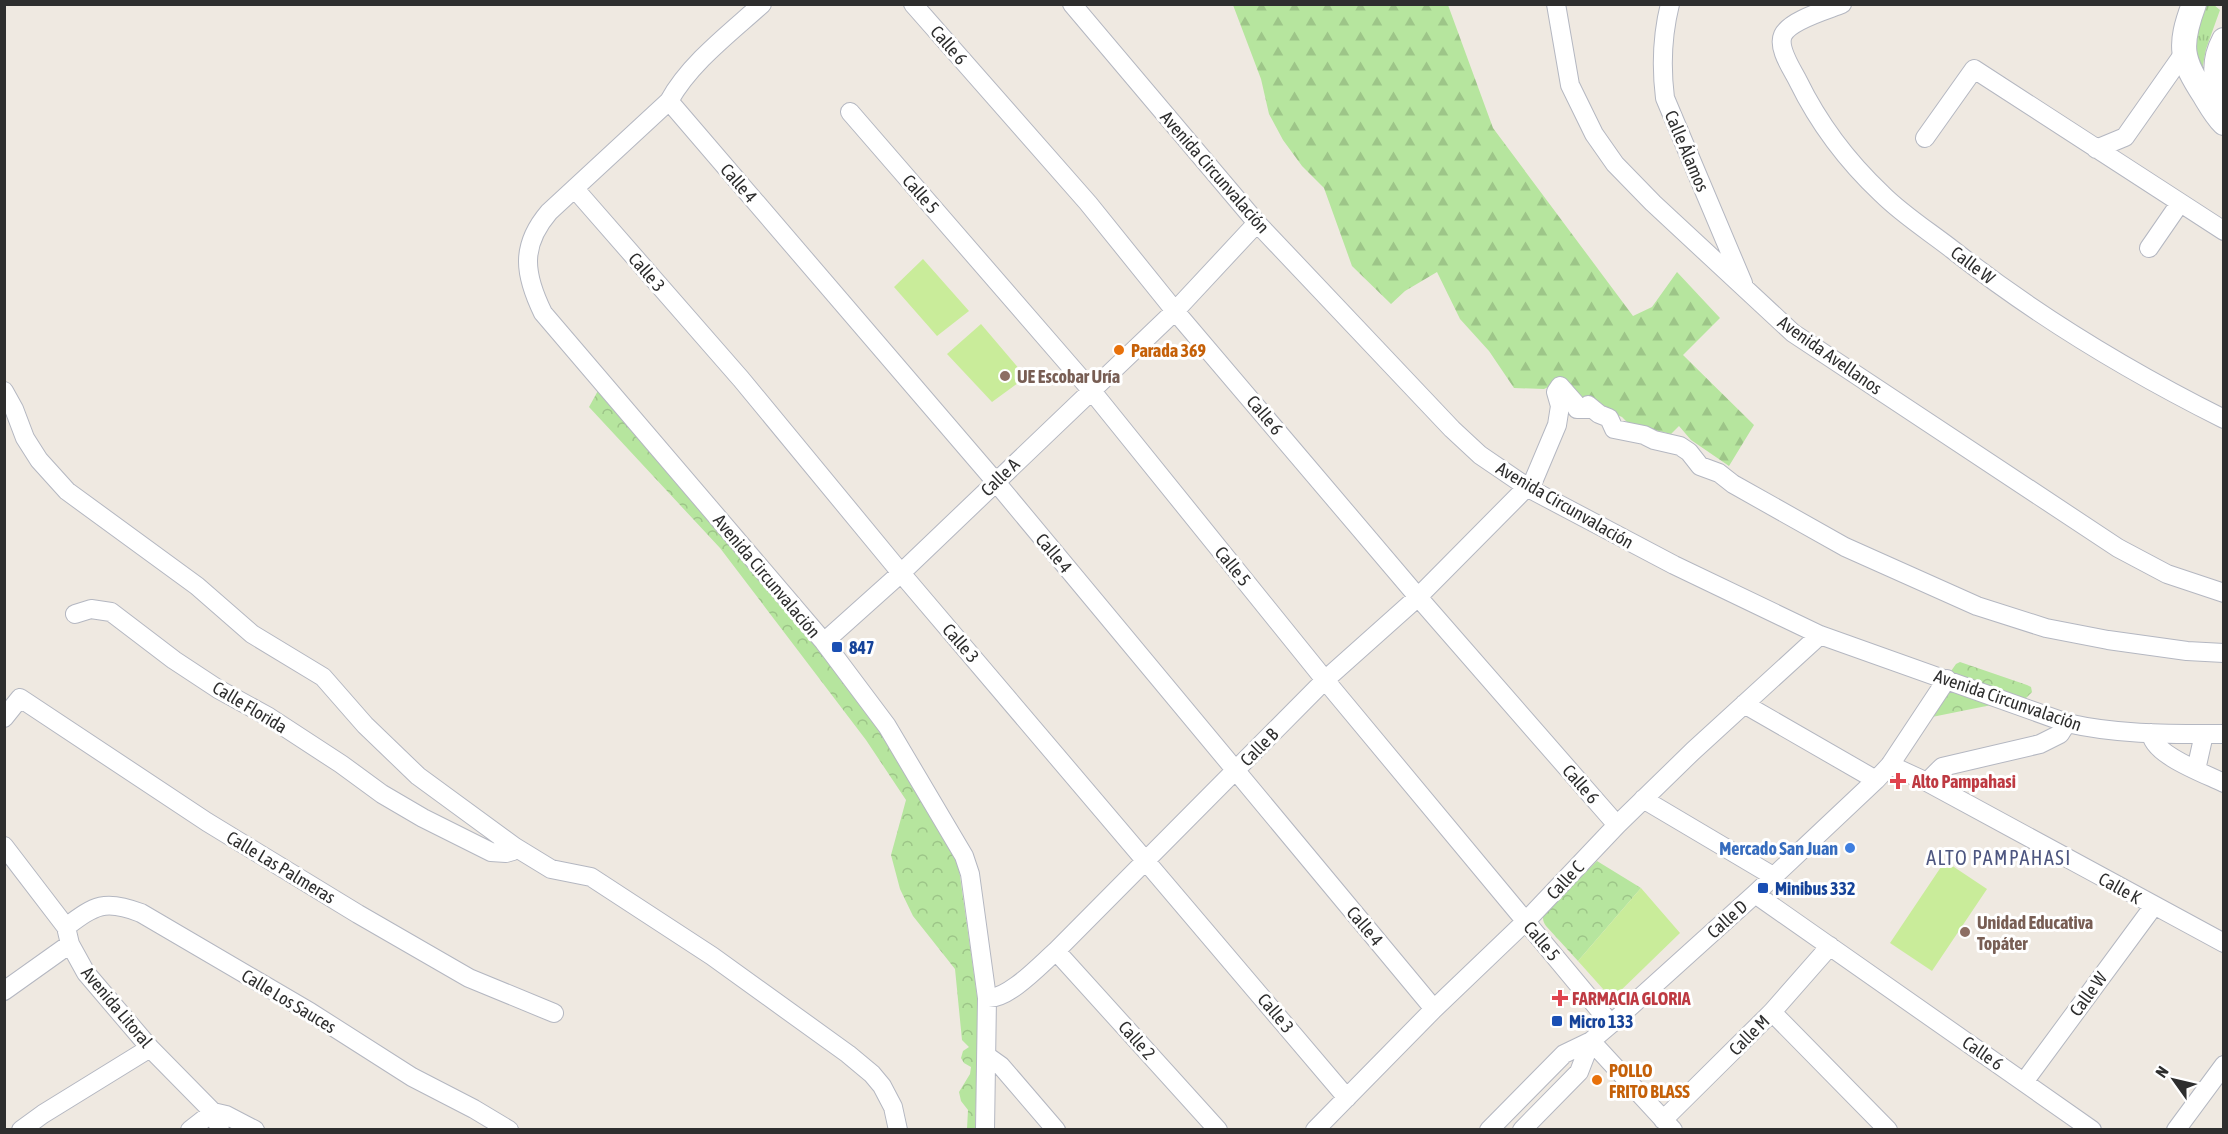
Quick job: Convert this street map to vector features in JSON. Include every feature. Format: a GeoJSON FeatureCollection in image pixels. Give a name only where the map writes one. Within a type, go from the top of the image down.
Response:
{"type":"FeatureCollection","features":[{"type":"Feature","properties":{"kind":"main road"},"geometry":{"type":"LineString","coordinates":[[2194,4],[2186,26],[2184,53],[2186,64],[2215,114],[2223,123]]}},
{"type":"Feature","properties":{"kind":"main road"},"geometry":{"type":"LineString","coordinates":[[2223,44],[2215,70],[2217,85],[2223,98]]}},
{"type":"Feature","properties":{"kind":"street"},"geometry":{"type":"LineString","coordinates":[[670,100],[678,85],[694,68],[762,4]]}},
{"type":"Feature","properties":{"kind":"street"},"geometry":{"type":"LineString","coordinates":[[670,100],[677,99],[686,91],[776,4]]}},
{"type":"Feature","properties":{"kind":"street","name":"Calle 6"},"geometry":{"type":"LineString","coordinates":[[913,4],[1088,203],[1175,311],[1418,597],[1617,825]]}},
{"type":"Feature","properties":{"kind":"street","name":"Avenida Circunvalación"},"geometry":{"type":"LineString","coordinates":[[1072,4],[1257,223],[1452,429],[1480,455],[1528,488],[1674,565],[1820,635],[2067,723],[2098,730],[2223,734]]}},
{"type":"Feature","properties":{"kind":"street","name":"Avenida Avellanos"},"geometry":{"type":"LineString","coordinates":[[1556,4],[1570,85],[1593,135],[1622,172],[1793,333],[2118,548],[2167,574],[2223,593]]}},
{"type":"Feature","properties":{"kind":"street","name":"Calle Álamos"},"geometry":{"type":"LineString","coordinates":[[1670,4],[1666,19],[1661,67],[1665,98],[1746,290]]}},
{"type":"Feature","properties":{"kind":"street","name":"Calle W"},"geometry":{"type":"LineString","coordinates":[[1842,4],[1791,26],[1784,32],[1782,47],[1823,126],[1849,160],[1883,196],[1983,274],[2039,313],[2136,371],[2223,419]]}},
{"type":"Feature","properties":{"kind":"street"},"geometry":{"type":"LineString","coordinates":[[2096,149],[2125,137],[2184,53]]}},
{"type":"Feature","properties":{"kind":"street"},"geometry":{"type":"LineString","coordinates":[[1925,138],[1974,69],[2223,231]]}},
{"type":"Feature","properties":{"kind":"street","name":"Avenida Circunvalación"},"geometry":{"type":"LineString","coordinates":[[670,100],[549,212],[536,227],[530,245],[527,269],[531,290],[543,313],[824,642],[887,726],[964,856],[970,874],[987,998],[985,1130]]}},
{"type":"Feature","properties":{"kind":"street","name":"Calle 4"},"geometry":{"type":"LineString","coordinates":[[670,100],[995,481],[1434,1009]]}},
{"type":"Feature","properties":{"kind":"street","name":"Calle 5"},"geometry":{"type":"LineString","coordinates":[[850,112],[1091,390],[1325,680],[1611,1024]]}},
{"type":"Feature","properties":{"kind":"street","name":"Calle 3"},"geometry":{"type":"LineString","coordinates":[[575,189],[741,379],[901,573],[1347,1098]]}},
{"type":"Feature","properties":{"kind":"street"},"geometry":{"type":"LineString","coordinates":[[2149,248],[2180,203]]}},
{"type":"Feature","properties":{"kind":"street","name":"Calle A"},"geometry":{"type":"LineString","coordinates":[[824,642],[901,573],[1175,311],[1257,223]]}},
{"type":"Feature","properties":{"kind":"street"},"geometry":{"type":"LineString","coordinates":[[1528,488],[1557,425],[1560,406],[1556,392],[1560,386],[1575,403],[1577,409],[1588,409],[1588,405],[1599,414],[1609,418],[1614,429],[1680,446],[1689,452],[1700,466],[1719,473],[1733,484],[1845,547],[1977,606],[2046,628],[2087,636],[2187,651],[2223,652]]}},
{"type":"Feature","properties":{"kind":"street"},"geometry":{"type":"LineString","coordinates":[[4,391],[25,438],[39,460],[67,491],[197,586],[252,634],[323,677],[365,725],[418,776],[515,847],[551,869],[591,877],[712,956],[817,1031],[856,1061],[882,1086],[893,1107],[898,1130]]}},
{"type":"Feature","properties":{"kind":"street","name":"Calle B"},"geometry":{"type":"LineString","coordinates":[[987,998],[1003,994],[1020,983],[1056,951],[1325,680],[1418,597],[1528,488]]}},
{"type":"Feature","properties":{"kind":"street","name":"Calle Florida"},"geometry":{"type":"LineString","coordinates":[[75,614],[90,609],[111,612],[174,660],[218,689],[269,717],[382,794],[423,818],[490,852],[506,853],[513,851],[515,847]]}},
{"type":"Feature","properties":{"kind":"street","name":"Calle C"},"geometry":{"type":"LineString","coordinates":[[1315,1130],[1434,1009],[1526,921],[1643,799],[1820,635]]}},
{"type":"Feature","properties":{"kind":"street","name":"Calle D"},"geometry":{"type":"LineString","coordinates":[[1489,1130],[1564,1054],[1591,1041],[1611,1024],[1755,894],[1876,780],[1890,765],[1947,679]]}},
{"type":"Feature","properties":{"kind":"street","name":"Calle Las Palmeras"},"geometry":{"type":"LineString","coordinates":[[4,718],[20,698],[207,822],[358,914],[469,978],[554,1013]]}},
{"type":"Feature","properties":{"kind":"street"},"geometry":{"type":"LineString","coordinates":[[1744,704],[1876,780]]}},
{"type":"Feature","properties":{"kind":"street"},"geometry":{"type":"LineString","coordinates":[[1927,782],[1942,767],[2040,744],[2060,734],[2067,723]]}},
{"type":"Feature","properties":{"kind":"street"},"geometry":{"type":"LineString","coordinates":[[2151,733],[2154,744],[2164,752],[2223,783]]}},
{"type":"Feature","properties":{"kind":"street"},"geometry":{"type":"LineString","coordinates":[[2196,770],[2204,734]]}},
{"type":"Feature","properties":{"kind":"street","name":"Calle K"},"geometry":{"type":"LineString","coordinates":[[1890,765],[1927,782],[2153,907],[2223,943]]}},
{"type":"Feature","properties":{"kind":"street"},"geometry":{"type":"LineString","coordinates":[[1643,799],[1773,876]]}},
{"type":"Feature","properties":{"kind":"street","name":"Avenida Litoral"},"geometry":{"type":"LineString","coordinates":[[4,846],[68,936],[86,973],[150,1048],[213,1112],[220,1130]]}},
{"type":"Feature","properties":{"kind":"street"},"geometry":{"type":"LineString","coordinates":[[4,866],[20,875],[26,874]]}},
{"type":"Feature","properties":{"kind":"street","name":"Calle 6"},"geometry":{"type":"LineString","coordinates":[[1755,894],[2092,1130]]}},
{"type":"Feature","properties":{"kind":"street","name":"Calle Los Sauces"},"geometry":{"type":"LineString","coordinates":[[4,991],[68,936],[83,914],[109,904],[122,906],[141,913],[310,1012],[412,1077],[509,1130]]}},
{"type":"Feature","properties":{"kind":"street","name":"Calle W"},"geometry":{"type":"LineString","coordinates":[[2024,1082],[2153,907]]}},
{"type":"Feature","properties":{"kind":"street","name":"Calle M"},"geometry":{"type":"LineString","coordinates":[[1668,1125],[1830,946]]}},
{"type":"Feature","properties":{"kind":"street","name":"Calle 2"},"geometry":{"type":"LineString","coordinates":[[1056,951],[1218,1130]]}},
{"type":"Feature","properties":{"kind":"street"},"geometry":{"type":"LineString","coordinates":[[1772,1012],[1888,1130]]}},
{"type":"Feature","properties":{"kind":"street"},"geometry":{"type":"LineString","coordinates":[[1591,1041],[1668,1125]]}},
{"type":"Feature","properties":{"kind":"street","name":"Calle D"},"geometry":{"type":"LineString","coordinates":[[1522,1130],[1579,1072],[1591,1041]]}},
{"type":"Feature","properties":{"kind":"street"},"geometry":{"type":"LineString","coordinates":[[21,1130],[43,1113],[150,1048]]}},
{"type":"Feature","properties":{"kind":"street"},"geometry":{"type":"LineString","coordinates":[[987,1056],[1001,1066],[1056,1130]]}},
{"type":"Feature","properties":{"kind":"street"},"geometry":{"type":"LineString","coordinates":[[2176,1130],[2223,1065]]}},
{"type":"Feature","properties":{"kind":"street"},"geometry":{"type":"LineString","coordinates":[[190,1130],[213,1112],[226,1115],[255,1130]]}},
{"type":"Feature","properties":{"kind":"green space"},"geometry":{"type":"Polygon","coordinates":[[[1233,5],[1448,5],[1493,128],[1633,316],[1652,307],[1677,272],[1720,318],[1683,355],[1754,425],[1729,466],[1691,440],[1679,426],[1671,434],[1629,424],[1622,417],[1585,401],[1557,383],[1544,389],[1514,388],[1489,351],[1460,319],[1437,272],[1405,291],[1391,304],[1352,266],[1324,188],[1302,166],[1283,140],[1269,114],[1261,79],[1233,5]]]}},
{"type":"Feature","properties":{"kind":"green space"},"geometry":{"type":"Polygon","coordinates":[[[2206,5],[2214,5],[2220,10],[2206,49],[2202,70],[2196,38],[2206,5]]]}},
{"type":"Feature","properties":{"kind":"green space"},"geometry":{"type":"Polygon","coordinates":[[[923,259],[969,311],[937,336],[894,287],[923,259]]]}},
{"type":"Feature","properties":{"kind":"green space"},"geometry":{"type":"Polygon","coordinates":[[[981,324],[1026,377],[992,402],[947,354],[981,324]]]}},
{"type":"Feature","properties":{"kind":"green space"},"geometry":{"type":"Polygon","coordinates":[[[600,387],[817,640],[875,719],[958,862],[979,1010],[975,1129],[967,1129],[968,1110],[961,1101],[959,1092],[970,1074],[971,1067],[961,1058],[963,1051],[969,1047],[962,1040],[955,969],[913,916],[900,889],[891,855],[906,800],[866,740],[720,548],[589,407],[600,387]]]}},
{"type":"Feature","properties":{"kind":"green space"},"geometry":{"type":"Polygon","coordinates":[[[1960,662],[2027,685],[2031,687],[2032,692],[2026,698],[1932,717],[1927,705],[1956,664],[1960,662]]]}},
{"type":"Feature","properties":{"kind":"green space"},"geometry":{"type":"Polygon","coordinates":[[[1597,861],[1641,888],[1578,961],[1546,926],[1543,916],[1546,909],[1597,861]]]}},
{"type":"Feature","properties":{"kind":"green space"},"geometry":{"type":"Polygon","coordinates":[[[1945,861],[1987,889],[1932,971],[1890,943],[1945,861]]]}},
{"type":"Feature","properties":{"kind":"green space"},"geometry":{"type":"Polygon","coordinates":[[[1641,888],[1680,933],[1612,999],[1578,961],[1641,888]]]}},
{"type":"Feature","properties":{"kind":"place","name":"Parada 369"},"geometry":{"type":"Point","coordinates":[1119,350]}},
{"type":"Feature","properties":{"kind":"place","name":"UE Escobar Uría"},"geometry":{"type":"Point","coordinates":[1005,376]}},
{"type":"Feature","properties":{"kind":"place","name":"847"},"geometry":{"type":"Point","coordinates":[837,647]}},
{"type":"Feature","properties":{"kind":"place","name":"Alto Pampahasi"},"geometry":{"type":"Point","coordinates":[1898,781]}},
{"type":"Feature","properties":{"kind":"place","name":"Mercado San Juan"},"geometry":{"type":"Point","coordinates":[1850,848]}},
{"type":"Feature","properties":{"kind":"place","name":"Minibus 332"},"geometry":{"type":"Point","coordinates":[1763,888]}},
{"type":"Feature","properties":{"kind":"place","name":"Unidad Educativa Topáter"},"geometry":{"type":"Point","coordinates":[1965,932]}},
{"type":"Feature","properties":{"kind":"place","name":"FARMACIA GLORIA"},"geometry":{"type":"Point","coordinates":[1560,998]}},
{"type":"Feature","properties":{"kind":"place","name":"Micro 133"},"geometry":{"type":"Point","coordinates":[1557,1021]}},
{"type":"Feature","properties":{"kind":"place","name":"POLLO FRITO BLASS"},"geometry":{"type":"Point","coordinates":[1597,1080]}},
{"type":"Feature","properties":{"kind":"district","name":"ALTO PAMPAHASI"},"geometry":{"type":"Point","coordinates":[1999,857]}}]}
